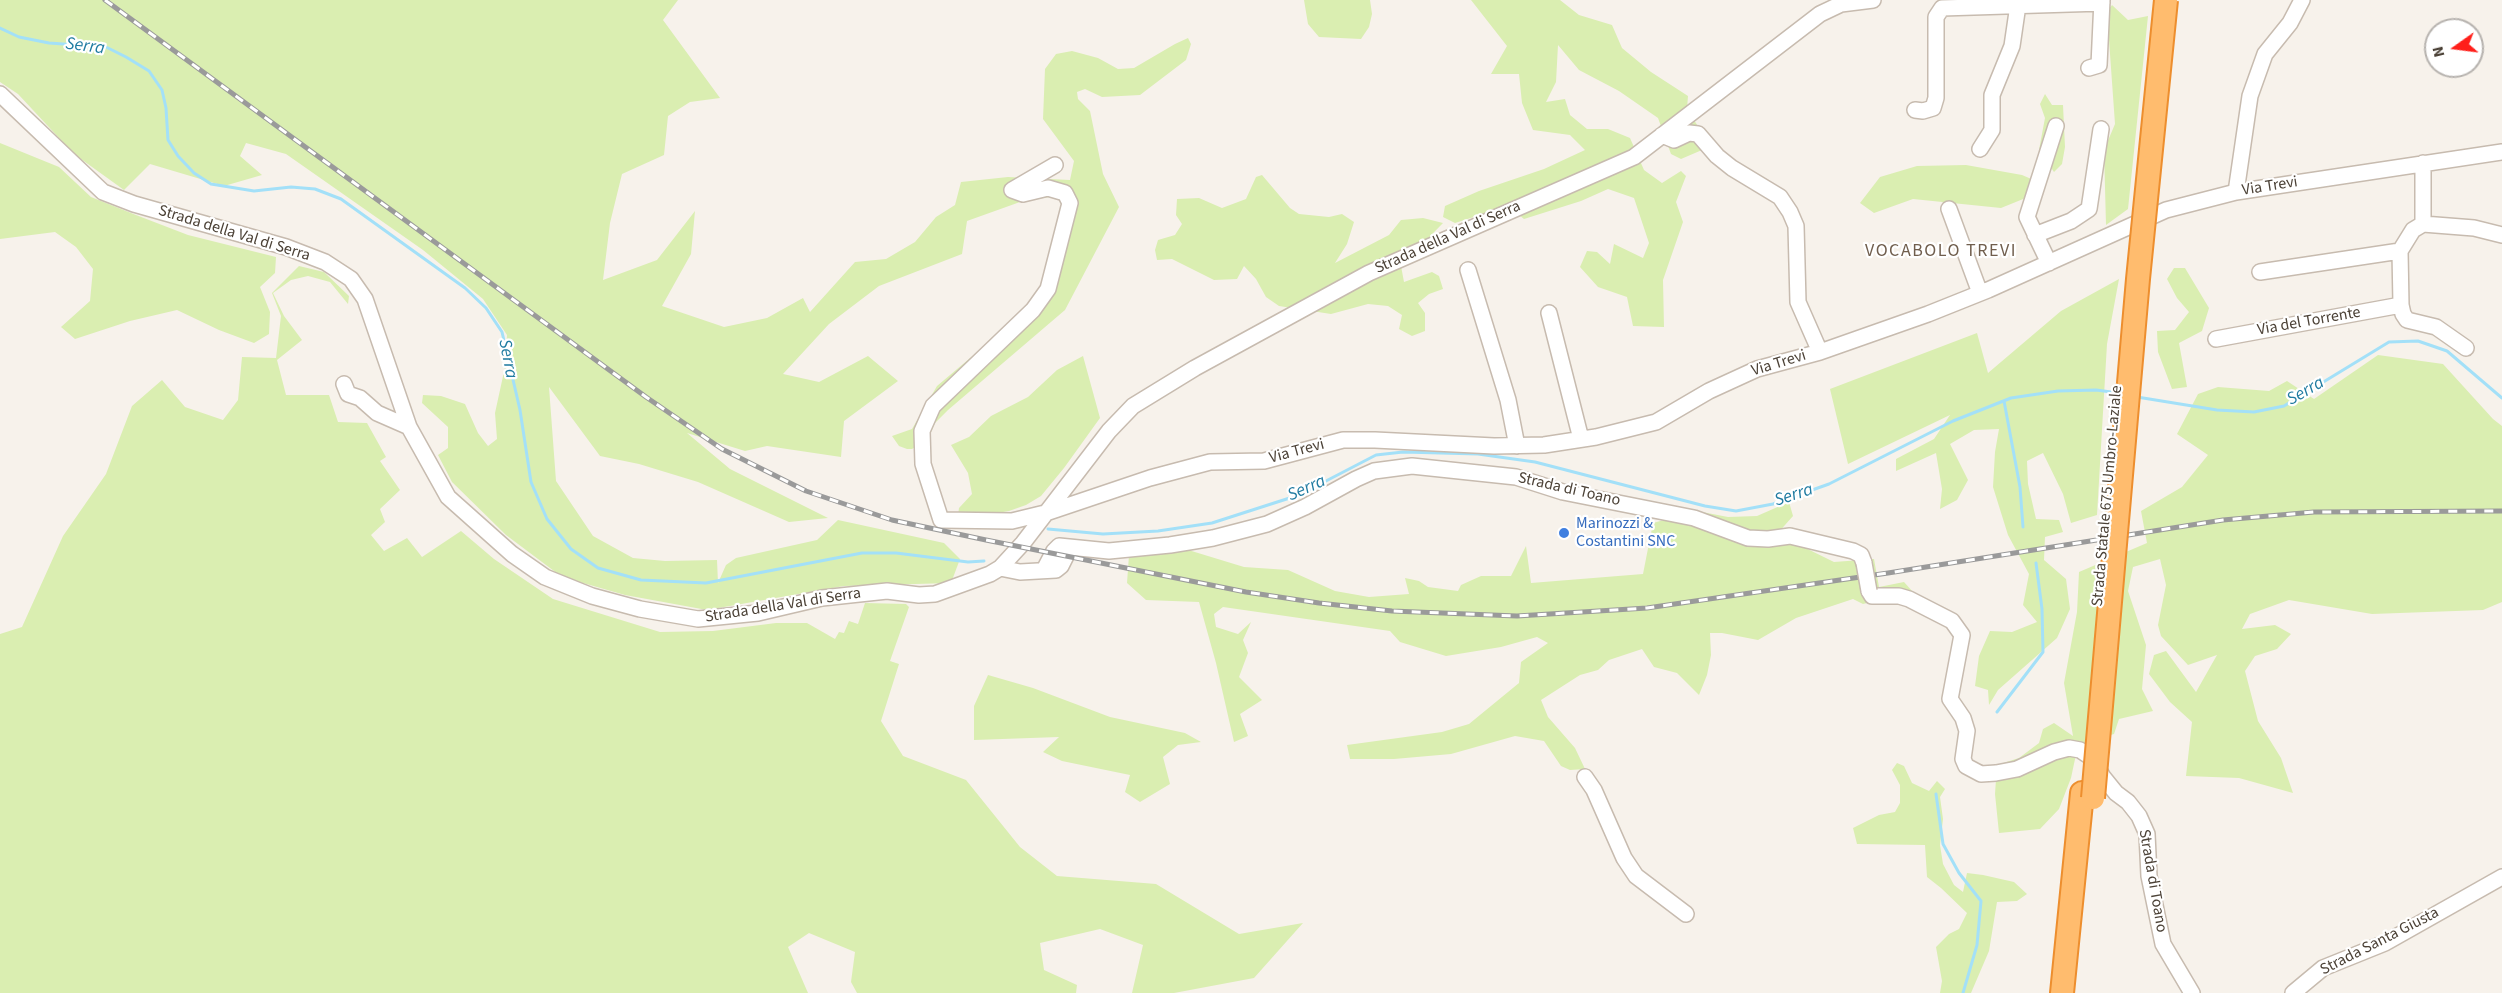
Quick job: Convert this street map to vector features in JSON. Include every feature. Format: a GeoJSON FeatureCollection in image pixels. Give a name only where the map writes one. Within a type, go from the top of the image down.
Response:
{"type":"FeatureCollection","features":[{"type":"Feature","properties":{"kind":"highway","name":"Strada Statale 675 Umbro-Laziale"},"geometry":{"type":"LineString","coordinates":[[2076,993],[2088,795],[2127,273],[2155,0]]}},
{"type":"Feature","properties":{"kind":"highway","name":"Strada Statale 675 Umbro-Laziale"},"geometry":{"type":"LineString","coordinates":[[2062,993],[2088,795],[2166,0]]}},
{"type":"Feature","properties":{"kind":"street","name":"Strada della Val di Serra"},"geometry":{"type":"LineString","coordinates":[[0,94],[104,192],[134,204],[286,247],[325,262],[351,279],[365,299],[409,427],[448,496],[512,554],[545,577],[592,596],[640,609],[698,619],[759,613],[833,597],[887,591],[919,595],[935,594],[990,574],[1000,568],[1023,543],[1109,431],[1133,406],[1195,368],[1369,273],[1634,157],[1820,14],[1841,4],[1873,0]]}},
{"type":"Feature","properties":{"kind":"street"},"geometry":{"type":"LineString","coordinates":[[2236,192],[2250,96],[2265,54],[2290,23],[2302,0]]}},
{"type":"Feature","properties":{"kind":"street"},"geometry":{"type":"LineString","coordinates":[[1915,110],[1923,111],[1933,108],[1936,98],[1936,17],[1942,8],[2102,1],[2099,65],[2089,68]]}},
{"type":"Feature","properties":{"kind":"street"},"geometry":{"type":"LineString","coordinates":[[1980,149],[1992,130],[1992,95],[2012,46],[2018,6]]}},
{"type":"Feature","properties":{"kind":"street"},"geometry":{"type":"LineString","coordinates":[[2049,263],[2027,217],[2056,126]]}},
{"type":"Feature","properties":{"kind":"street"},"geometry":{"type":"LineString","coordinates":[[2035,235],[2071,221],[2090,209],[2101,129]]}},
{"type":"Feature","properties":{"kind":"street"},"geometry":{"type":"LineString","coordinates":[[1662,135],[1674,140],[1689,133],[1698,134],[1717,156],[1732,168],[1780,197],[1796,226],[1798,302],[1820,352]]}},
{"type":"Feature","properties":{"kind":"street","name":"Via Trevi"},"geometry":{"type":"LineString","coordinates":[[1049,512],[1150,478],[1210,462],[1264,462],[1343,440],[1421,444],[1544,445],[1656,422],[1709,391],[1757,369],[1820,352],[1980,293],[2166,210],[2236,192],[2502,152]]}},
{"type":"Feature","properties":{"kind":"street"},"geometry":{"type":"LineString","coordinates":[[2423,163],[2423,225]]}},
{"type":"Feature","properties":{"kind":"street"},"geometry":{"type":"LineString","coordinates":[[1049,512],[1012,521],[941,520],[923,464],[922,431],[933,406],[1033,310],[1048,290],[1070,203],[1065,193],[1048,188],[1023,194],[1012,190],[1055,165]]}},
{"type":"Feature","properties":{"kind":"street"},"geometry":{"type":"LineString","coordinates":[[1949,209],[1980,293]]}},
{"type":"Feature","properties":{"kind":"street"},"geometry":{"type":"LineString","coordinates":[[2466,348],[2436,327],[2407,320],[2401,305],[2400,251],[2413,230],[2423,225],[2474,228],[2502,235]]}},
{"type":"Feature","properties":{"kind":"street"},"geometry":{"type":"LineString","coordinates":[[2260,272],[2400,251]]}},
{"type":"Feature","properties":{"kind":"street"},"geometry":{"type":"LineString","coordinates":[[1468,270],[1508,400],[1517,446]]}},
{"type":"Feature","properties":{"kind":"street","name":"Via del Torrente"},"geometry":{"type":"LineString","coordinates":[[2216,339],[2401,305]]}},
{"type":"Feature","properties":{"kind":"street"},"geometry":{"type":"LineString","coordinates":[[1549,313],[1581,439]]}},
{"type":"Feature","properties":{"kind":"street"},"geometry":{"type":"LineString","coordinates":[[344,384],[348,394],[360,398],[377,413],[409,427]]}},
{"type":"Feature","properties":{"kind":"street","name":"Strada di Toano"},"geometry":{"type":"LineString","coordinates":[[1000,568],[1020,572],[1056,570],[1070,548],[1109,551],[1213,538],[1267,524],[1374,471],[1412,466],[1516,477],[1563,492],[1694,518],[1748,538],[1768,539],[1790,536],[1853,551],[1861,555],[1872,596],[1899,596],[1909,599],[1952,621],[1962,635],[1950,699],[1964,718],[1967,731],[1963,759],[1966,766],[1981,774],[1996,773],[2017,769],[2054,752],[2069,748],[2080,750],[2092,758],[2103,777],[2139,816],[2147,834],[2149,876],[2163,944],[2192,993]]}},
{"type":"Feature","properties":{"kind":"street"},"geometry":{"type":"LineString","coordinates":[[1585,777],[1594,790],[1624,858],[1636,876],[1686,914]]}},
{"type":"Feature","properties":{"kind":"street","name":"Strada Santa Giusta"},"geometry":{"type":"LineString","coordinates":[[2293,993],[2323,968],[2385,943],[2502,877]]}},
{"type":"Feature","properties":{"kind":"green space"},"geometry":{"type":"Polygon","coordinates":[[[0,0],[678,0],[663,20],[720,98],[690,102],[668,116],[664,155],[622,174],[610,223],[603,280],[657,260],[695,211],[691,254],[662,306],[724,327],[767,318],[803,298],[810,312],[855,262],[886,259],[915,242],[936,217],[955,205],[961,182],[1008,177],[1070,180],[1074,161],[1043,119],[1045,69],[1056,54],[1072,51],[1098,58],[1118,69],[1134,68],[1188,38],[1191,44],[1186,60],[1140,95],[1102,97],[1085,89],[1077,92],[1078,99],[1090,111],[1103,174],[1119,207],[1065,310],[948,410],[935,423],[928,439],[912,449],[907,449],[899,446],[892,436],[912,429],[937,386],[995,337],[1034,299],[1043,282],[1064,202],[1055,196],[1020,202],[967,221],[962,254],[879,286],[829,324],[783,374],[819,382],[868,356],[898,381],[844,421],[841,457],[767,446],[745,451],[687,433],[730,469],[828,518],[789,522],[698,482],[639,464],[600,456],[549,387],[556,481],[593,536],[633,558],[665,561],[717,560],[718,583],[726,565],[736,558],[817,540],[838,520],[944,543],[960,559],[951,583],[844,586],[707,610],[625,595],[562,577],[506,535],[452,482],[438,455],[448,448],[448,427],[422,403],[423,395],[441,396],[465,404],[478,433],[488,446],[497,439],[495,413],[505,367],[507,335],[483,299],[423,250],[286,154],[246,143],[240,156],[262,175],[224,186],[150,164],[124,190],[74,154],[18,94],[0,82],[0,0]]]}},
{"type":"Feature","properties":{"kind":"green space"},"geometry":{"type":"Polygon","coordinates":[[[1304,0],[1370,0],[1372,14],[1369,27],[1361,39],[1319,37],[1308,24],[1304,0]]]}},
{"type":"Feature","properties":{"kind":"green space"},"geometry":{"type":"Polygon","coordinates":[[[1471,0],[1560,0],[1579,15],[1612,25],[1622,48],[1651,72],[1688,96],[1687,109],[1701,131],[1702,150],[1681,159],[1671,154],[1658,118],[1619,91],[1579,70],[1558,45],[1556,82],[1546,102],[1565,99],[1570,115],[1587,129],[1608,129],[1630,138],[1644,170],[1662,183],[1681,171],[1686,176],[1676,202],[1683,222],[1663,280],[1664,327],[1633,326],[1627,297],[1598,287],[1580,267],[1587,251],[1597,252],[1610,264],[1614,244],[1643,258],[1649,243],[1634,198],[1608,189],[1581,201],[1524,219],[1508,206],[1455,223],[1443,217],[1445,206],[1479,191],[1544,169],[1585,150],[1570,135],[1533,130],[1522,103],[1519,74],[1491,74],[1507,46],[1471,0]]]}},
{"type":"Feature","properties":{"kind":"green space"},"geometry":{"type":"Polygon","coordinates":[[[2112,5],[2128,20],[2148,16],[2128,209],[2106,225],[2104,150],[2115,124],[2107,12],[2112,5]]]}},
{"type":"Feature","properties":{"kind":"green space"},"geometry":{"type":"Polygon","coordinates":[[[2045,94],[2052,105],[2063,105],[2065,147],[2062,164],[2054,172],[2039,150],[2045,118],[2040,104],[2045,94]]]}},
{"type":"Feature","properties":{"kind":"green space"},"geometry":{"type":"Polygon","coordinates":[[[0,143],[59,167],[91,197],[188,235],[276,257],[275,273],[260,287],[270,312],[269,334],[254,343],[219,330],[177,310],[130,321],[75,339],[61,327],[90,301],[93,269],[76,247],[55,232],[0,239],[0,143]]]}},
{"type":"Feature","properties":{"kind":"green space"},"geometry":{"type":"Polygon","coordinates":[[[1966,165],[2022,175],[2043,184],[2038,193],[2001,208],[1913,199],[1874,213],[1860,203],[1880,177],[1917,166],[1966,165]]]}},
{"type":"Feature","properties":{"kind":"green space"},"geometry":{"type":"Polygon","coordinates":[[[1262,175],[1290,208],[1299,214],[1329,217],[1342,214],[1354,222],[1347,244],[1335,263],[1389,235],[1401,220],[1423,218],[1443,223],[1401,266],[1404,282],[1432,272],[1439,276],[1443,289],[1429,294],[1418,303],[1425,313],[1425,331],[1412,336],[1399,329],[1402,315],[1388,306],[1368,304],[1331,314],[1279,306],[1266,297],[1256,279],[1244,266],[1237,279],[1214,280],[1172,259],[1157,260],[1155,250],[1158,240],[1175,235],[1182,224],[1176,215],[1177,199],[1199,198],[1222,208],[1246,199],[1256,177],[1262,175]]]}},
{"type":"Feature","properties":{"kind":"green space"},"geometry":{"type":"Polygon","coordinates":[[[299,266],[324,272],[349,296],[348,304],[330,282],[308,276],[291,280],[273,293],[284,316],[302,340],[277,360],[286,395],[329,395],[338,422],[367,423],[386,457],[380,461],[400,490],[380,509],[385,522],[371,535],[384,551],[407,538],[422,557],[461,531],[494,559],[553,599],[660,632],[713,631],[776,623],[807,623],[835,639],[839,632],[844,633],[849,621],[858,624],[865,603],[906,604],[909,607],[890,661],[899,664],[881,721],[903,756],[966,780],[1020,847],[1057,876],[1156,884],[1239,934],[1303,923],[1254,978],[1174,993],[1132,993],[1143,945],[1100,929],[1040,943],[1044,970],[1077,985],[1076,993],[857,993],[851,982],[855,952],[809,933],[788,947],[808,993],[0,993],[0,634],[22,627],[63,536],[106,474],[132,406],[162,380],[185,407],[223,420],[238,400],[242,357],[276,358],[281,316],[272,293],[299,266]]]}},
{"type":"Feature","properties":{"kind":"green space"},"geometry":{"type":"Polygon","coordinates":[[[2174,268],[2185,268],[2209,308],[2202,331],[2179,343],[2187,387],[2172,389],[2158,352],[2157,331],[2175,330],[2189,312],[2177,298],[2167,279],[2174,268]]]}},
{"type":"Feature","properties":{"kind":"green space"},"geometry":{"type":"Polygon","coordinates":[[[2119,279],[2107,344],[2097,515],[2071,523],[2063,494],[2043,453],[2027,461],[2028,484],[2036,519],[2059,520],[2063,532],[2045,537],[2044,560],[2066,579],[2070,609],[2057,638],[1998,690],[1989,705],[1988,690],[1975,686],[1979,656],[1990,631],[2012,632],[2037,622],[2023,605],[2029,574],[2008,535],[1993,487],[1999,429],[1974,430],[1950,444],[1968,480],[1957,500],[1940,509],[1942,489],[1936,453],[1896,471],[1896,459],[1934,439],[1950,415],[1848,464],[1830,389],[1977,333],[1988,373],[2061,311],[2119,279]]]}},
{"type":"Feature","properties":{"kind":"green space"},"geometry":{"type":"Polygon","coordinates":[[[2378,355],[2443,364],[2502,426],[2502,602],[2483,610],[2372,614],[2289,600],[2250,614],[2242,629],[2275,625],[2291,634],[2277,649],[2255,656],[2245,671],[2258,721],[2281,758],[2293,793],[2239,778],[2186,776],[2192,722],[2170,702],[2149,674],[2154,655],[2166,651],[2196,692],[2217,655],[2188,665],[2161,636],[2158,625],[2166,585],[2160,559],[2133,567],[2128,591],[2146,645],[2142,689],[2153,711],[2119,719],[2114,734],[2078,745],[2071,778],[2059,809],[2040,829],[1999,833],[1995,794],[1997,765],[2019,758],[2039,743],[2043,729],[2054,723],[2073,736],[2064,683],[2077,612],[2079,572],[2147,543],[2141,511],[2182,487],[2208,455],[2177,434],[2198,394],[2218,387],[2269,391],[2287,381],[2314,399],[2378,355]]]}},
{"type":"Feature","properties":{"kind":"green space"},"geometry":{"type":"Polygon","coordinates":[[[1083,356],[1100,418],[1064,468],[1041,496],[1026,505],[1009,511],[968,518],[958,515],[959,508],[972,494],[968,473],[951,445],[969,437],[991,416],[1028,397],[1057,370],[1083,356]]]}},
{"type":"Feature","properties":{"kind":"green space"},"geometry":{"type":"Polygon","coordinates":[[[1789,502],[1793,516],[1777,534],[1834,562],[1874,559],[1879,587],[1904,582],[1913,592],[1863,604],[1853,599],[1796,618],[1758,640],[1710,633],[1711,655],[1707,675],[1699,695],[1677,673],[1654,667],[1642,649],[1609,660],[1598,670],[1580,675],[1541,700],[1548,717],[1575,748],[1585,769],[1570,770],[1561,766],[1544,741],[1515,736],[1451,754],[1394,759],[1350,759],[1347,745],[1442,732],[1469,724],[1519,683],[1521,662],[1548,643],[1537,637],[1501,647],[1446,656],[1400,642],[1390,631],[1223,607],[1214,614],[1216,627],[1238,634],[1251,622],[1243,640],[1248,653],[1239,677],[1262,700],[1240,714],[1248,736],[1234,742],[1199,602],[1146,600],[1127,583],[1129,555],[1185,549],[1244,567],[1288,570],[1335,591],[1369,597],[1409,594],[1405,578],[1419,581],[1428,587],[1458,591],[1461,585],[1481,576],[1511,576],[1526,546],[1531,583],[1643,574],[1653,523],[1697,511],[1728,517],[1757,516],[1789,502]]]}},
{"type":"Feature","properties":{"kind":"green space"},"geometry":{"type":"Polygon","coordinates":[[[988,675],[1033,688],[1110,717],[1185,733],[1201,742],[1178,745],[1163,757],[1170,784],[1140,802],[1125,792],[1130,775],[1062,761],[1043,752],[1059,737],[974,740],[974,706],[988,675]]]}},
{"type":"Feature","properties":{"kind":"green space"},"geometry":{"type":"Polygon","coordinates":[[[1897,763],[1904,766],[1912,783],[1929,791],[1937,781],[1945,789],[1940,797],[1943,819],[1940,845],[1943,864],[1954,885],[1963,892],[1967,873],[2014,882],[2027,894],[2017,901],[1997,902],[1989,951],[1971,993],[1940,993],[1942,981],[1936,947],[1949,934],[1959,929],[1967,913],[1927,877],[1925,845],[1857,844],[1853,828],[1879,815],[1895,812],[1900,803],[1900,785],[1892,770],[1897,763]]]}},
{"type":"Feature","properties":{"kind":"waterway","name":"Serra"},"geometry":{"type":"LineString","coordinates":[[0,28],[19,37],[49,43],[106,47],[126,57],[149,71],[162,90],[166,108],[168,140],[178,156],[194,173],[211,184],[254,191],[291,187],[315,189],[341,199],[465,288],[486,308],[502,332],[520,410],[531,482],[547,519],[571,549],[598,568],[641,580],[706,583],[862,553],[896,553],[968,562],[984,561]]}},
{"type":"Feature","properties":{"kind":"waterway","name":"Serra"},"geometry":{"type":"LineString","coordinates":[[2137,397],[2217,410],[2254,412],[2284,406],[2389,342],[2418,341],[2447,351],[2502,398]]}},
{"type":"Feature","properties":{"kind":"waterway","name":"Serra"},"geometry":{"type":"LineString","coordinates":[[1048,529],[1103,534],[1158,531],[1212,523],[1299,495],[1376,455],[1403,452],[1478,454],[1535,462],[1705,506],[1736,511],[1773,504],[1829,484],[1953,421],[2011,398],[2058,391],[2096,390],[2119,393]]}},
{"type":"Feature","properties":{"kind":"waterway"},"geometry":{"type":"LineString","coordinates":[[2004,401],[2020,487],[2023,527]]}},
{"type":"Feature","properties":{"kind":"waterway"},"geometry":{"type":"LineString","coordinates":[[1997,712],[2043,652],[2042,609],[2036,563]]}},
{"type":"Feature","properties":{"kind":"waterway"},"geometry":{"type":"LineString","coordinates":[[1936,794],[1943,844],[1959,873],[1981,901],[1977,945],[1963,993]]}},
{"type":"Feature","properties":{"kind":"railway"},"geometry":{"type":"LineString","coordinates":[[105,0],[646,397],[722,449],[806,491],[892,520],[1246,592],[1392,611],[1517,616],[1647,608],[2223,520],[2314,512],[2502,511]]}},
{"type":"Feature","properties":{"kind":"place","name":"Marinozzi & Costantini SNC"},"geometry":{"type":"Point","coordinates":[1564,533]}},
{"type":"Feature","properties":{"kind":"district","name":"VOCABOLO TREVI"},"geometry":{"type":"Point","coordinates":[1941,252]}}]}
